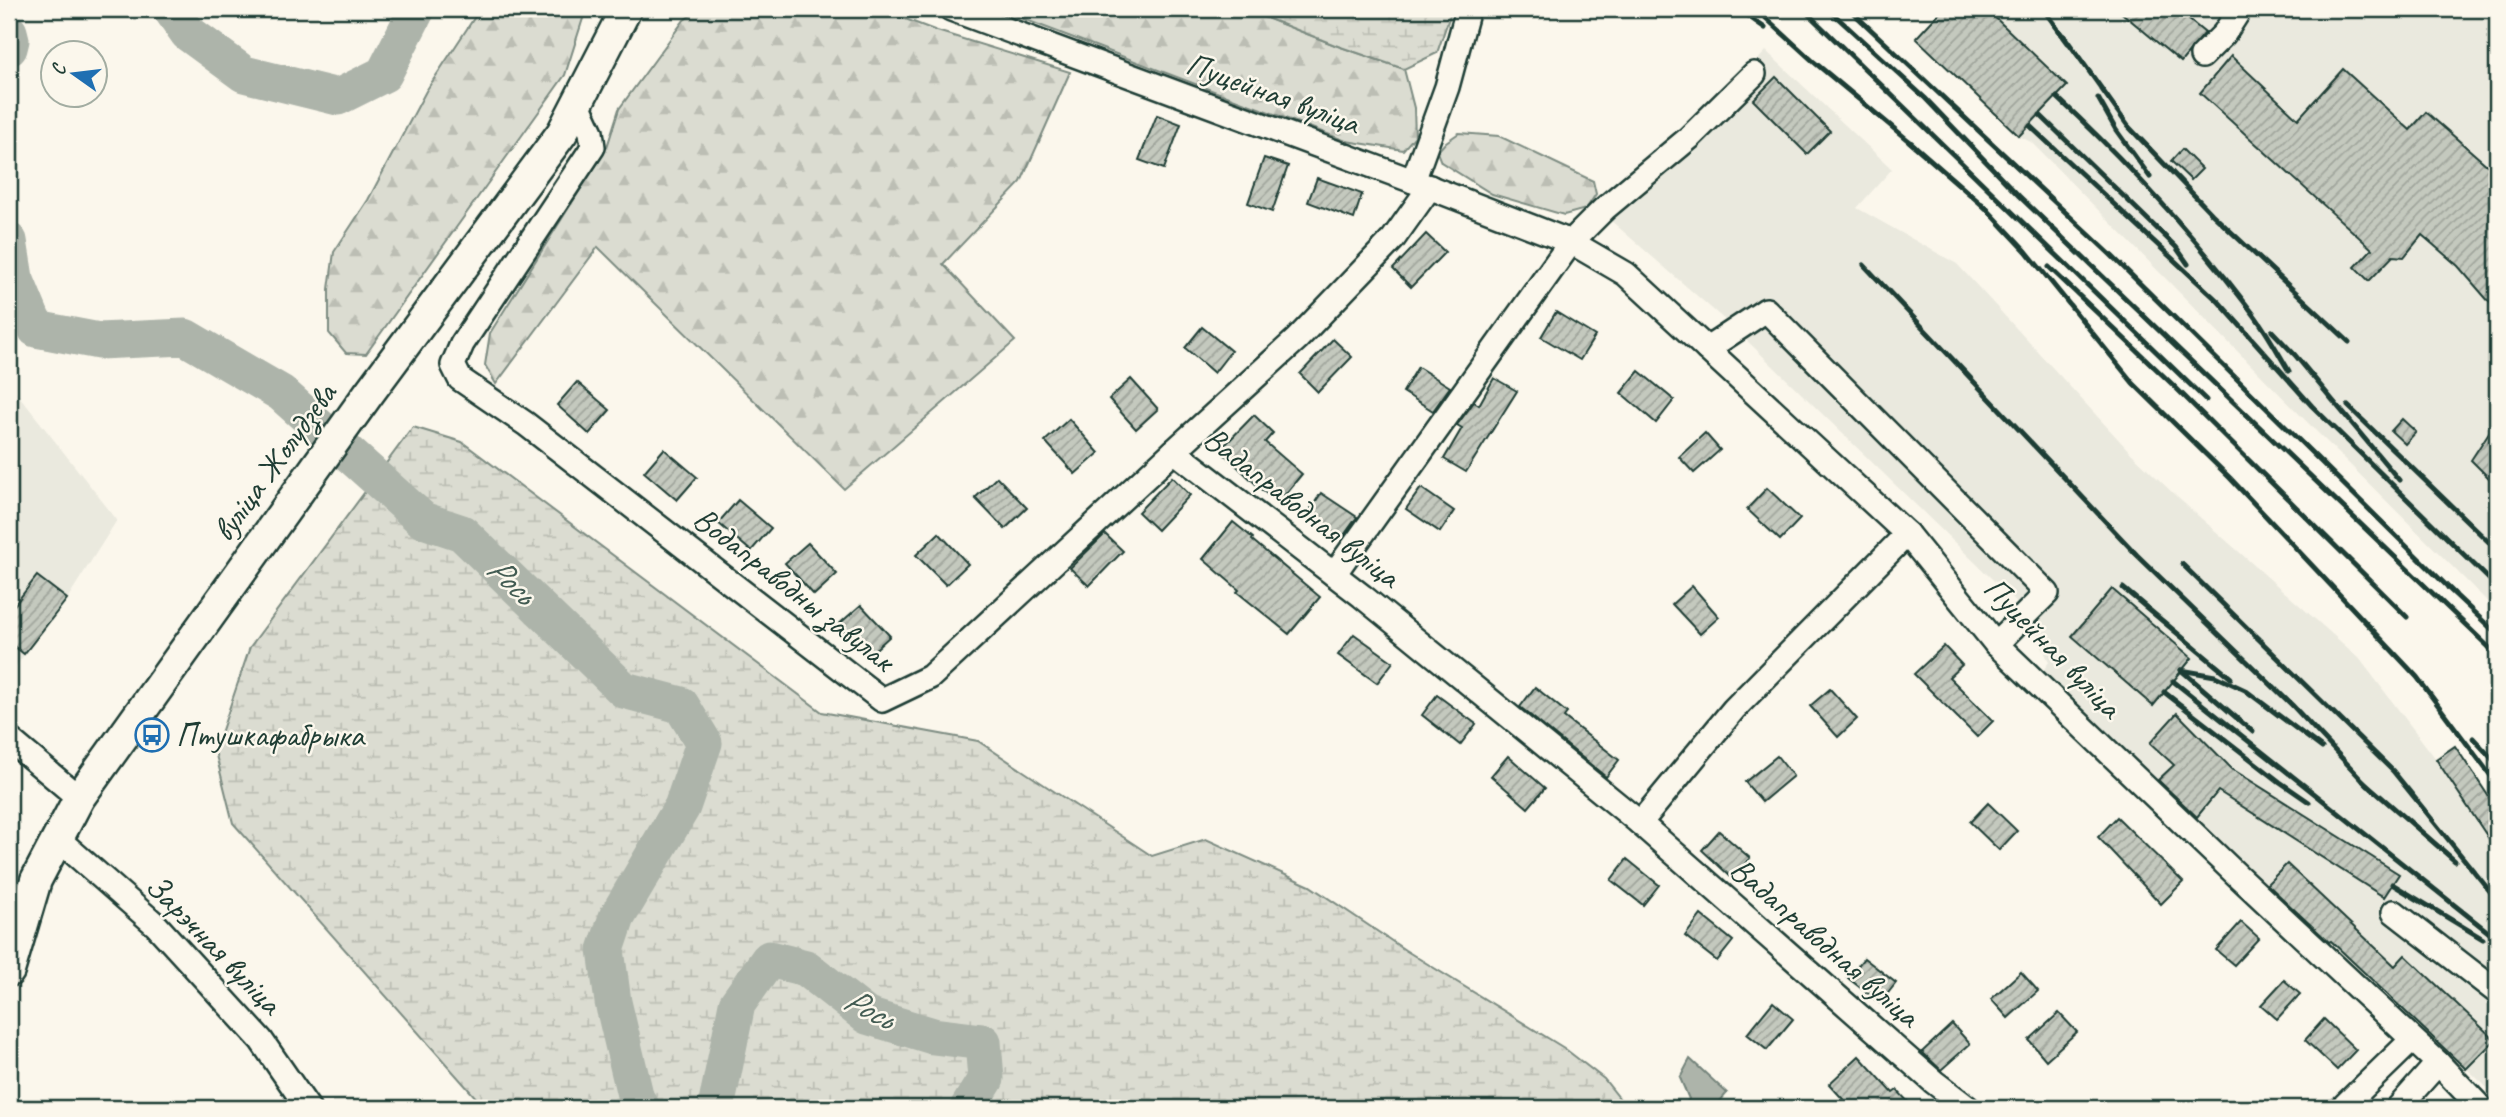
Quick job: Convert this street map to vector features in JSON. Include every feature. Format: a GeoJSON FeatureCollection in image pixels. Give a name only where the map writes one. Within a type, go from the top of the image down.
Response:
{"type":"FeatureCollection","features":[{"type":"Feature","properties":{"kind":"main road","name":"вуліца Жолудзева"},"geometry":{"type":"LineString","coordinates":[[9,971],[36,880],[79,798],[369,393],[562,133],[626,9]]}},
{"type":"Feature","properties":{"kind":"street","name":"Пуцейная вуліца"},"geometry":{"type":"LineString","coordinates":[[951,9],[1571,242],[1626,274],[1907,534],[1996,644],[2438,1063],[2481,1108]]}},
{"type":"Feature","properties":{"kind":"street","name":"Вадаправодная вуліца"},"geometry":{"type":"LineString","coordinates":[[1468,9],[1422,184],[1393,239],[1297,339],[1174,451],[1334,574],[1640,823],[1934,1082],[1968,1108]]}},
{"type":"Feature","properties":{"kind":"street"},"geometry":{"type":"LineString","coordinates":[[2202,56],[2224,34],[2240,9]]}},
{"type":"Feature","properties":{"kind":"street"},"geometry":{"type":"LineString","coordinates":[[1334,574],[1571,242],[1604,209],[1689,138],[1754,74]]}},
{"type":"Feature","properties":{"kind":"street","name":"Водаправодны завулак"},"geometry":{"type":"LineString","coordinates":[[578,104],[591,132],[593,147],[462,344],[453,365],[460,379],[526,424],[882,700],[930,677],[1174,451]]}},
{"type":"Feature","properties":{"kind":"street"},"geometry":{"type":"LineString","coordinates":[[1707,349],[1766,310],[2047,593],[1996,644]]}},
{"type":"Feature","properties":{"kind":"street"},"geometry":{"type":"LineString","coordinates":[[1640,823],[1734,709],[1907,534]]}},
{"type":"Feature","properties":{"kind":"street"},"geometry":{"type":"LineString","coordinates":[[9,739],[79,798]]}},
{"type":"Feature","properties":{"kind":"street","name":"Зарэчная вуліца"},"geometry":{"type":"LineString","coordinates":[[58,839],[156,925],[261,1041],[308,1108]]}},
{"type":"Feature","properties":{"kind":"street"},"geometry":{"type":"LineString","coordinates":[[2394,912],[2497,992]]}},
{"type":"Feature","properties":{"kind":"street"},"geometry":{"type":"LineString","coordinates":[[2342,1108],[2412,1040]]}},
{"type":"Feature","properties":{"kind":"street"},"geometry":{"type":"LineString","coordinates":[[2398,1108],[2438,1063]]}},
{"type":"Feature","properties":{"kind":"shaded area"},"geometry":{"type":"Polygon","coordinates":[[[1943,9],[2497,9],[2497,611],[2031,142],[2019,136],[1916,38],[1943,9]]]}},
{"type":"Feature","properties":{"kind":"shaded area"},"geometry":{"type":"Polygon","coordinates":[[[1766,51],[1892,169],[1857,208],[1957,264],[2131,453],[2359,658],[2436,759],[2455,746],[2497,809],[2497,1097],[2331,941],[2324,947],[2039,676],[2049,662],[2026,612],[1734,328],[1609,219],[1766,51]]]}},
{"type":"Feature","properties":{"kind":"shaded area"},"geometry":{"type":"Polygon","coordinates":[[[9,383],[117,520],[67,599],[9,675],[9,383]]]}},
{"type":"Feature","properties":{"kind":"shaded area"},"geometry":{"type":"Polygon","coordinates":[[[1690,1059],[1727,1093],[1714,1108],[1683,1108],[1689,1099],[1680,1078],[1690,1059]]]}},
{"type":"Feature","properties":{"kind":"green space"},"geometry":{"type":"Polygon","coordinates":[[[480,9],[586,9],[565,75],[366,354],[346,353],[329,333],[329,289],[334,252],[368,200],[426,91],[480,9]]]}},
{"type":"Feature","properties":{"kind":"green space"},"geometry":{"type":"Polygon","coordinates":[[[700,9],[879,9],[937,31],[1070,72],[1021,182],[943,264],[1015,341],[844,489],[598,247],[496,384],[485,365],[490,333],[607,147],[619,109],[684,20],[700,9]]]}},
{"type":"Feature","properties":{"kind":"green space"},"geometry":{"type":"Polygon","coordinates":[[[997,9],[1244,9],[1404,69],[1414,108],[1415,136],[1403,150],[1346,141],[997,9]]]}},
{"type":"Feature","properties":{"kind":"green space"},"geometry":{"type":"Polygon","coordinates":[[[1244,9],[1452,9],[1437,53],[1404,69],[1244,9]]]}},
{"type":"Feature","properties":{"kind":"green space"},"geometry":{"type":"Polygon","coordinates":[[[1459,133],[1499,136],[1593,181],[1596,194],[1586,209],[1564,215],[1492,194],[1441,162],[1437,152],[1459,133]]]}},
{"type":"Feature","properties":{"kind":"green space"},"geometry":{"type":"Polygon","coordinates":[[[413,427],[462,442],[822,712],[978,741],[1152,856],[1206,839],[1310,886],[1405,950],[1564,1048],[1604,1079],[1627,1108],[485,1108],[233,823],[215,751],[250,647],[413,427]]]}},
{"type":"Feature","properties":{"kind":"building"},"geometry":{"type":"Polygon","coordinates":[[[1943,9],[1986,9],[2067,86],[2019,136],[1916,38],[1943,9]]]}},
{"type":"Feature","properties":{"kind":"building"},"geometry":{"type":"Polygon","coordinates":[[[2117,9],[2176,9],[2205,33],[2181,62],[2117,9]]]}},
{"type":"Feature","properties":{"kind":"building"},"geometry":{"type":"Polygon","coordinates":[[[2231,56],[2298,119],[2343,69],[2410,130],[2426,112],[2497,174],[2497,311],[2458,266],[2422,235],[2404,257],[2393,256],[2369,281],[2355,267],[2372,249],[2200,93],[2231,56]]]}},
{"type":"Feature","properties":{"kind":"building"},"geometry":{"type":"Polygon","coordinates":[[[1776,77],[1830,131],[1807,154],[1753,100],[1776,77]]]}},
{"type":"Feature","properties":{"kind":"building"},"geometry":{"type":"Polygon","coordinates":[[[1157,115],[1181,124],[1164,169],[1139,160],[1157,115]]]}},
{"type":"Feature","properties":{"kind":"building"},"geometry":{"type":"Polygon","coordinates":[[[2182,149],[2202,169],[2191,180],[2171,161],[2182,149]]]}},
{"type":"Feature","properties":{"kind":"building"},"geometry":{"type":"Polygon","coordinates":[[[1264,158],[1288,166],[1272,212],[1248,203],[1264,158]]]}},
{"type":"Feature","properties":{"kind":"building"},"geometry":{"type":"Polygon","coordinates":[[[1317,178],[1362,194],[1354,219],[1308,202],[1317,178]]]}},
{"type":"Feature","properties":{"kind":"building"},"geometry":{"type":"Polygon","coordinates":[[[1426,234],[1445,252],[1411,287],[1393,269],[1426,234]]]}},
{"type":"Feature","properties":{"kind":"building"},"geometry":{"type":"Polygon","coordinates":[[[1556,312],[1595,336],[1580,360],[1541,337],[1556,312]]]}},
{"type":"Feature","properties":{"kind":"building"},"geometry":{"type":"Polygon","coordinates":[[[1202,327],[1231,351],[1214,373],[1185,348],[1202,327]]]}},
{"type":"Feature","properties":{"kind":"building"},"geometry":{"type":"Polygon","coordinates":[[[1333,339],[1352,357],[1318,392],[1300,374],[1333,339]]]}},
{"type":"Feature","properties":{"kind":"building"},"geometry":{"type":"Polygon","coordinates":[[[1418,367],[1450,387],[1433,411],[1403,392],[1418,367]]]}},
{"type":"Feature","properties":{"kind":"building"},"geometry":{"type":"Polygon","coordinates":[[[1639,371],[1674,400],[1656,423],[1621,393],[1639,371]]]}},
{"type":"Feature","properties":{"kind":"building"},"geometry":{"type":"Polygon","coordinates":[[[1494,378],[1517,391],[1466,472],[1444,459],[1462,428],[1457,425],[1474,402],[1479,405],[1494,378]]]}},
{"type":"Feature","properties":{"kind":"building"},"geometry":{"type":"Polygon","coordinates":[[[1131,379],[1158,409],[1136,429],[1109,399],[1131,379]]]}},
{"type":"Feature","properties":{"kind":"building"},"geometry":{"type":"Polygon","coordinates":[[[577,382],[610,410],[589,434],[557,405],[577,382]]]}},
{"type":"Feature","properties":{"kind":"building"},"geometry":{"type":"Polygon","coordinates":[[[1254,415],[1273,433],[1265,442],[1302,474],[1278,503],[1220,450],[1254,415]]]}},
{"type":"Feature","properties":{"kind":"building"},"geometry":{"type":"Polygon","coordinates":[[[1069,419],[1099,453],[1075,474],[1045,441],[1069,419]]]}},
{"type":"Feature","properties":{"kind":"building"},"geometry":{"type":"Polygon","coordinates":[[[2402,419],[2416,432],[2405,444],[2391,431],[2402,419]]]}},
{"type":"Feature","properties":{"kind":"building"},"geometry":{"type":"Polygon","coordinates":[[[2497,420],[2497,486],[2471,460],[2497,420]]]}},
{"type":"Feature","properties":{"kind":"building"},"geometry":{"type":"Polygon","coordinates":[[[1705,433],[1720,450],[1694,473],[1679,457],[1705,433]]]}},
{"type":"Feature","properties":{"kind":"building"},"geometry":{"type":"Polygon","coordinates":[[[664,449],[697,477],[677,500],[644,472],[664,449]]]}},
{"type":"Feature","properties":{"kind":"building"},"geometry":{"type":"Polygon","coordinates":[[[997,477],[1027,508],[1005,529],[975,498],[997,477]]]}},
{"type":"Feature","properties":{"kind":"building"},"geometry":{"type":"Polygon","coordinates":[[[1172,477],[1190,495],[1157,530],[1138,512],[1172,477]]]}},
{"type":"Feature","properties":{"kind":"building"},"geometry":{"type":"Polygon","coordinates":[[[1421,488],[1454,511],[1440,532],[1406,509],[1421,488]]]}},
{"type":"Feature","properties":{"kind":"building"},"geometry":{"type":"Polygon","coordinates":[[[1767,488],[1800,519],[1780,540],[1747,509],[1767,488]]]}},
{"type":"Feature","properties":{"kind":"building"},"geometry":{"type":"Polygon","coordinates":[[[1321,493],[1357,517],[1342,538],[1307,515],[1321,493]]]}},
{"type":"Feature","properties":{"kind":"building"},"geometry":{"type":"Polygon","coordinates":[[[738,500],[771,528],[751,551],[718,523],[738,500]]]}},
{"type":"Feature","properties":{"kind":"building"},"geometry":{"type":"Polygon","coordinates":[[[1233,522],[1320,597],[1289,634],[1237,592],[1239,590],[1203,559],[1233,522]]]}},
{"type":"Feature","properties":{"kind":"building"},"geometry":{"type":"Polygon","coordinates":[[[939,533],[968,564],[946,585],[916,555],[939,533]]]}},
{"type":"Feature","properties":{"kind":"building"},"geometry":{"type":"Polygon","coordinates":[[[1105,534],[1123,551],[1089,586],[1070,568],[1105,534]]]}},
{"type":"Feature","properties":{"kind":"building"},"geometry":{"type":"Polygon","coordinates":[[[808,543],[837,574],[814,595],[785,563],[808,543]]]}},
{"type":"Feature","properties":{"kind":"building"},"geometry":{"type":"Polygon","coordinates":[[[37,576],[67,599],[24,654],[9,642],[9,612],[37,576]]]}},
{"type":"Feature","properties":{"kind":"building"},"geometry":{"type":"Polygon","coordinates":[[[1692,586],[1719,617],[1700,634],[1672,604],[1692,586]]]}},
{"type":"Feature","properties":{"kind":"building"},"geometry":{"type":"Polygon","coordinates":[[[2112,589],[2192,658],[2153,706],[2072,636],[2112,589]]]}},
{"type":"Feature","properties":{"kind":"building"},"geometry":{"type":"Polygon","coordinates":[[[861,605],[890,636],[867,657],[838,625],[861,605]]]}},
{"type":"Feature","properties":{"kind":"building"},"geometry":{"type":"Polygon","coordinates":[[[1354,634],[1393,662],[1377,683],[1338,655],[1354,634]]]}},
{"type":"Feature","properties":{"kind":"building"},"geometry":{"type":"Polygon","coordinates":[[[1944,646],[1962,665],[1949,677],[1993,721],[1977,737],[1914,674],[1944,646]]]}},
{"type":"Feature","properties":{"kind":"building"},"geometry":{"type":"Polygon","coordinates":[[[1535,687],[1567,713],[1564,717],[1619,760],[1606,777],[1520,707],[1535,687]]]}},
{"type":"Feature","properties":{"kind":"building"},"geometry":{"type":"Polygon","coordinates":[[[1830,689],[1857,719],[1838,737],[1810,706],[1830,689]]]}},
{"type":"Feature","properties":{"kind":"building"},"geometry":{"type":"Polygon","coordinates":[[[1437,695],[1476,724],[1460,745],[1422,715],[1437,695]]]}},
{"type":"Feature","properties":{"kind":"building"},"geometry":{"type":"Polygon","coordinates":[[[2177,713],[2232,769],[2399,874],[2384,897],[2218,791],[2197,817],[2158,780],[2174,765],[2150,743],[2177,713]]]}},
{"type":"Feature","properties":{"kind":"building"},"geometry":{"type":"Polygon","coordinates":[[[2455,746],[2497,809],[2497,851],[2436,759],[2455,746]]]}},
{"type":"Feature","properties":{"kind":"building"},"geometry":{"type":"Polygon","coordinates":[[[1508,756],[1545,788],[1528,808],[1491,776],[1508,756]]]}},
{"type":"Feature","properties":{"kind":"building"},"geometry":{"type":"Polygon","coordinates":[[[1777,756],[1793,776],[1762,802],[1745,782],[1777,756]]]}},
{"type":"Feature","properties":{"kind":"building"},"geometry":{"type":"Polygon","coordinates":[[[1988,803],[2017,831],[1999,850],[1970,822],[1988,803]]]}},
{"type":"Feature","properties":{"kind":"building"},"geometry":{"type":"Polygon","coordinates":[[[2117,817],[2183,882],[2161,904],[2098,837],[2117,817]]]}},
{"type":"Feature","properties":{"kind":"building"},"geometry":{"type":"Polygon","coordinates":[[[1719,831],[1750,858],[1732,878],[1702,850],[1719,831]]]}},
{"type":"Feature","properties":{"kind":"building"},"geometry":{"type":"Polygon","coordinates":[[[1627,859],[1659,885],[1643,905],[1611,880],[1627,859]]]}},
{"type":"Feature","properties":{"kind":"building"},"geometry":{"type":"Polygon","coordinates":[[[2287,864],[2395,966],[2405,955],[2495,1040],[2466,1069],[2267,884],[2287,864]]]}},
{"type":"Feature","properties":{"kind":"building"},"geometry":{"type":"Polygon","coordinates":[[[1701,915],[1733,941],[1717,961],[1685,936],[1701,915]]]}},
{"type":"Feature","properties":{"kind":"building"},"geometry":{"type":"Polygon","coordinates":[[[2241,922],[2259,938],[2234,965],[2216,950],[2241,922]]]}},
{"type":"Feature","properties":{"kind":"building"},"geometry":{"type":"Polygon","coordinates":[[[1864,958],[1896,983],[1880,1003],[1848,978],[1864,958]]]}},
{"type":"Feature","properties":{"kind":"building"},"geometry":{"type":"Polygon","coordinates":[[[2021,972],[2038,991],[2008,1018],[1991,999],[2021,972]]]}},
{"type":"Feature","properties":{"kind":"building"},"geometry":{"type":"Polygon","coordinates":[[[2284,980],[2300,994],[2277,1019],[2261,1005],[2284,980]]]}},
{"type":"Feature","properties":{"kind":"building"},"geometry":{"type":"Polygon","coordinates":[[[1773,1002],[1793,1019],[1767,1050],[1747,1034],[1773,1002]]]}},
{"type":"Feature","properties":{"kind":"building"},"geometry":{"type":"Polygon","coordinates":[[[2059,1013],[2077,1032],[2046,1060],[2029,1040],[2059,1013]]]}},
{"type":"Feature","properties":{"kind":"building"},"geometry":{"type":"Polygon","coordinates":[[[2324,1019],[2356,1050],[2337,1070],[2305,1040],[2324,1019]]]}},
{"type":"Feature","properties":{"kind":"building"},"geometry":{"type":"Polygon","coordinates":[[[1952,1024],[1970,1044],[1941,1070],[1922,1052],[1952,1024]]]}},
{"type":"Feature","properties":{"kind":"building"},"geometry":{"type":"Polygon","coordinates":[[[1859,1056],[1893,1093],[1897,1090],[1914,1108],[1851,1108],[1829,1084],[1859,1056]]]}},
{"type":"Feature","properties":{"kind":"waterway","name":"Рось"},"geometry":{"type":"LineString","coordinates":[[171,9],[188,33],[244,74],[338,97],[384,74],[417,9]]}},
{"type":"Feature","properties":{"kind":"waterway","name":"Рось"},"geometry":{"type":"LineString","coordinates":[[9,32],[9,48]]}},
{"type":"Feature","properties":{"kind":"waterway","name":"Рось"},"geometry":{"type":"LineString","coordinates":[[9,241],[15,278],[36,329],[99,341],[185,337],[281,393],[423,520],[462,533],[624,690],[681,705],[704,743],[682,807],[617,917],[606,950],[613,1002],[636,1099],[642,1108]]}},
{"type":"Feature","properties":{"kind":"waterway","name":"Рось"},"geometry":{"type":"LineString","coordinates":[[716,1108],[737,1004],[769,959],[806,968],[867,1016],[933,1036],[983,1042],[986,1079],[968,1108]]}},
{"type":"Feature","properties":{"kind":"railway"},"geometry":{"type":"LineString","coordinates":[[1738,9],[1765,28]]}},
{"type":"Feature","properties":{"kind":"railway"},"geometry":{"type":"LineString","coordinates":[[1756,9],[1814,62],[1915,146]]}},
{"type":"Feature","properties":{"kind":"railway"},"geometry":{"type":"LineString","coordinates":[[1803,9],[2206,400]]}},
{"type":"Feature","properties":{"kind":"railway"},"geometry":{"type":"LineString","coordinates":[[1828,9],[1925,98],[2019,196],[2497,655]]}},
{"type":"Feature","properties":{"kind":"railway"},"geometry":{"type":"LineString","coordinates":[[1849,9],[2111,255],[2455,594]]}},
{"type":"Feature","properties":{"kind":"railway"},"geometry":{"type":"LineString","coordinates":[[2043,9],[2068,43]]}},
{"type":"Feature","properties":{"kind":"railway"},"geometry":{"type":"LineString","coordinates":[[2064,36],[2128,126],[2212,214],[2349,342]]}},
{"type":"Feature","properties":{"kind":"railway"},"geometry":{"type":"LineString","coordinates":[[2057,97],[2134,173],[2207,255],[2257,319],[2289,371]]}},
{"type":"Feature","properties":{"kind":"railway"},"geometry":{"type":"LineString","coordinates":[[2098,98],[2116,130],[2150,177]]}},
{"type":"Feature","properties":{"kind":"railway"},"geometry":{"type":"LineString","coordinates":[[2040,115],[2176,247],[2188,264]]}},
{"type":"Feature","properties":{"kind":"railway"},"geometry":{"type":"LineString","coordinates":[[2030,126],[2219,302],[2312,406],[2497,587]]}},
{"type":"Feature","properties":{"kind":"railway"},"geometry":{"type":"LineString","coordinates":[[1909,141],[1988,210]]}},
{"type":"Feature","properties":{"kind":"railway"},"geometry":{"type":"LineString","coordinates":[[1982,204],[2026,251],[2133,383],[2230,478],[2417,677],[2497,784]]}},
{"type":"Feature","properties":{"kind":"railway"},"geometry":{"type":"LineString","coordinates":[[1864,265],[2137,555],[2292,705],[2368,786]]}},
{"type":"Feature","properties":{"kind":"railway"},"geometry":{"type":"LineString","coordinates":[[2049,267],[2171,383],[2407,617]]}},
{"type":"Feature","properties":{"kind":"railway"},"geometry":{"type":"LineString","coordinates":[[2272,331],[2399,480]]}},
{"type":"Feature","properties":{"kind":"railway"},"geometry":{"type":"LineString","coordinates":[[2348,406],[2497,550]]}},
{"type":"Feature","properties":{"kind":"railway"},"geometry":{"type":"LineString","coordinates":[[2182,564],[2393,771],[2497,900]]}},
{"type":"Feature","properties":{"kind":"railway"},"geometry":{"type":"LineString","coordinates":[[2123,588],[2231,678]]}},
{"type":"Feature","properties":{"kind":"railway"},"geometry":{"type":"LineString","coordinates":[[2448,588],[2497,634]]}},
{"type":"Feature","properties":{"kind":"railway"},"geometry":{"type":"LineString","coordinates":[[2181,670],[2215,676],[2245,690],[2322,748]]}},
{"type":"Feature","properties":{"kind":"railway"},"geometry":{"type":"LineString","coordinates":[[2181,670],[2253,732]]}},
{"type":"Feature","properties":{"kind":"railway"},"geometry":{"type":"LineString","coordinates":[[2173,681],[2497,939]]}},
{"type":"Feature","properties":{"kind":"railway"},"geometry":{"type":"LineString","coordinates":[[2164,692],[2309,802]]}},
{"type":"Feature","properties":{"kind":"railway"},"geometry":{"type":"LineString","coordinates":[[2473,738],[2497,764]]}},
{"type":"Feature","properties":{"kind":"railway"},"geometry":{"type":"LineString","coordinates":[[2363,781],[2455,861]]}},
{"type":"Feature","properties":{"kind":"railway"},"geometry":{"type":"LineString","coordinates":[[2392,884],[2483,939]]}},
{"type":"Feature","properties":{"kind":"place","name":"Птушкафабрыка"},"geometry":{"type":"Point","coordinates":[152,735]}}]}
